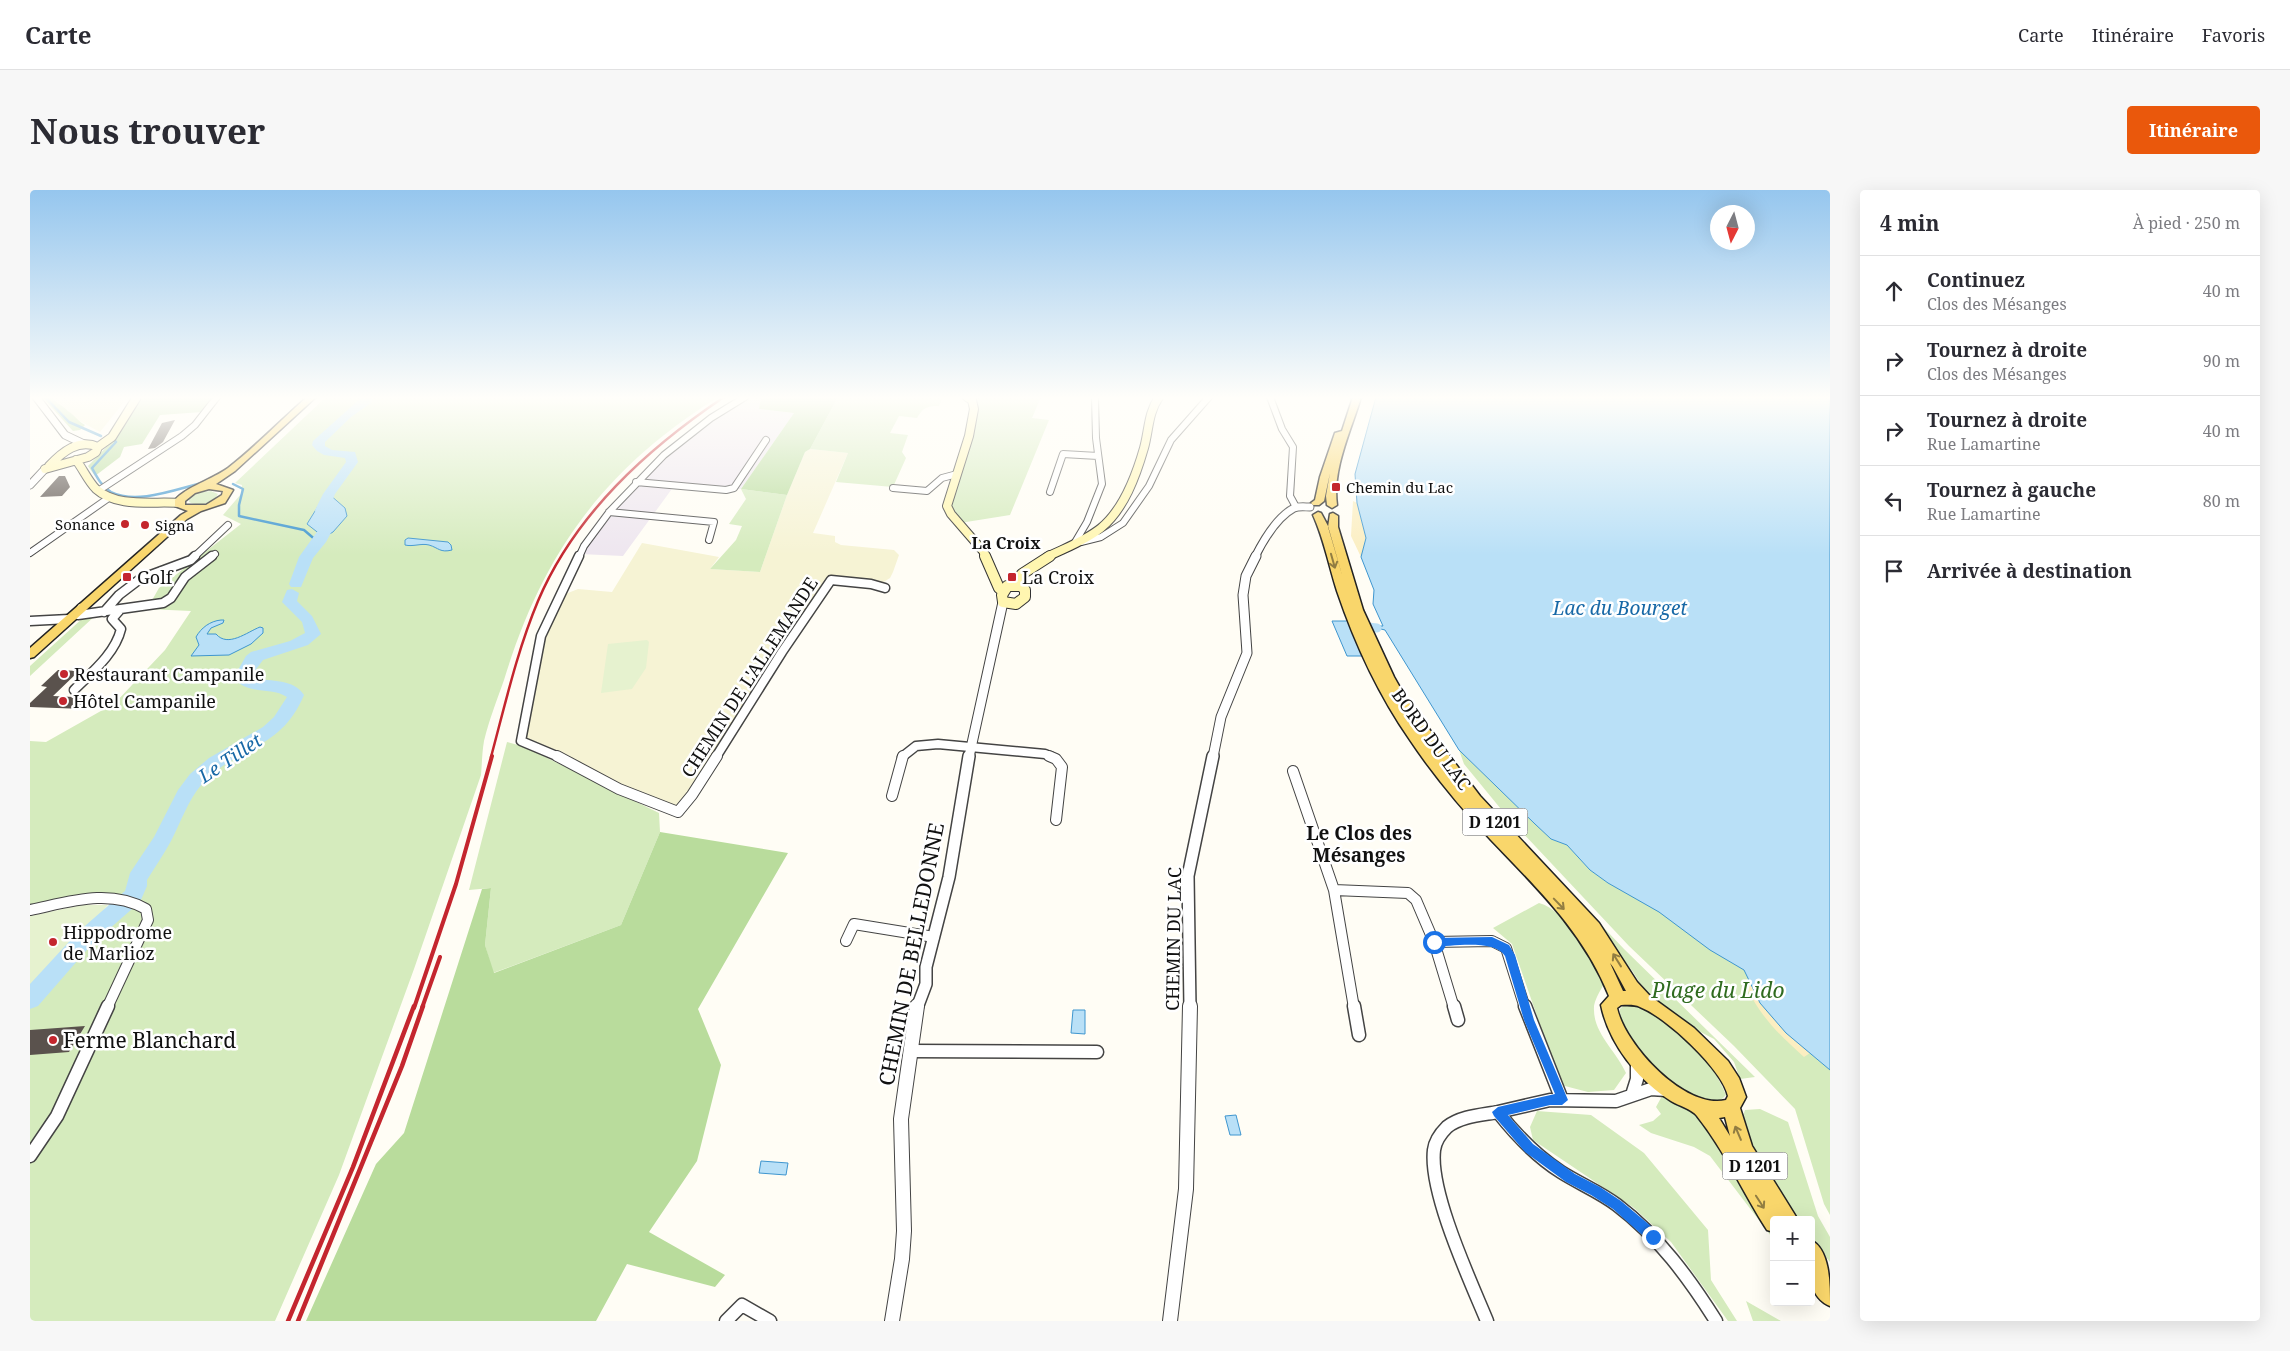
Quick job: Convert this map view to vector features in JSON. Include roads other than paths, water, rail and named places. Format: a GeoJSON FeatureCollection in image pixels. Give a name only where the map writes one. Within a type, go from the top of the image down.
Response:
{"type":"FeatureCollection","features":[{"type":"Feature","properties":{"kind":"main road"},"geometry":{"type":"LineString","coordinates":[[45,469],[61,454],[72,450]]}},
{"type":"Feature","properties":{"kind":"main road"},"geometry":{"type":"LineString","coordinates":[[88,478],[87,464],[96,450]]}},
{"type":"Feature","properties":{"kind":"main road"},"geometry":{"type":"LineString","coordinates":[[148,501],[188,493],[201,488],[232,469],[253,450]]}},
{"type":"Feature","properties":{"kind":"main road"},"geometry":{"type":"LineString","coordinates":[[225,488],[233,474],[259,450]]}},
{"type":"Feature","properties":{"kind":"main road"},"geometry":{"type":"LineString","coordinates":[[963,450],[948,502],[948,510],[983,551],[996,581],[1009,595],[1026,571],[1100,528],[1112,517],[1138,466],[1143,450]]}},
{"type":"Feature","properties":{"kind":"main road"},"geometry":{"type":"LineString","coordinates":[[1332,510],[1315,508],[1319,501],[1333,450]]}},
{"type":"Feature","properties":{"kind":"main road","name":"BORD DU LAC"},"geometry":{"type":"LineString","coordinates":[[1341,450],[1332,479],[1330,496],[1333,526],[1360,626],[1383,689],[1406,724],[1474,814],[1584,934],[1611,977],[1618,998]]}},
{"type":"Feature","properties":{"kind":"main road"},"geometry":{"type":"LineString","coordinates":[[61,454],[62,459],[73,460],[88,478],[110,496],[132,501],[179,504],[188,509],[200,508]]}},
{"type":"Feature","properties":{"kind":"main road"},"geometry":{"type":"LineString","coordinates":[[45,469],[92,454]]}},
{"type":"Feature","properties":{"kind":"main road"},"geometry":{"type":"LineString","coordinates":[[201,488],[214,486],[225,488]]}},
{"type":"Feature","properties":{"kind":"main road"},"geometry":{"type":"LineString","coordinates":[[30,662],[110,581],[184,517],[200,508],[222,500],[228,493],[225,488]]}},
{"type":"Feature","properties":{"kind":"main road"},"geometry":{"type":"LineString","coordinates":[[160,538],[178,514],[179,504],[188,493]]}},
{"type":"Feature","properties":{"kind":"main road","name":"BORD DU LAC"},"geometry":{"type":"LineString","coordinates":[[1315,508],[1323,526],[1340,588],[1392,686],[1419,727],[1491,818],[1594,927],[1618,962],[1632,987],[1644,1001]]}},
{"type":"Feature","properties":{"kind":"main road"},"geometry":{"type":"LineString","coordinates":[[30,654],[69,619],[119,580],[142,554]]}},
{"type":"Feature","properties":{"kind":"main road"},"geometry":{"type":"LineString","coordinates":[[1618,998],[1644,1001],[1671,1017],[1713,1055],[1734,1085],[1737,1094],[1736,1102],[1731,1107],[1717,1111],[1701,1107],[1671,1090],[1637,1061],[1621,1040],[1610,1018],[1609,1005],[1618,998]]}},
{"type":"Feature","properties":{"kind":"main road","name":"D 1201"},"geometry":{"type":"LineString","coordinates":[[1701,1107],[1718,1130],[1750,1188],[1770,1217]]}},
{"type":"Feature","properties":{"kind":"main road","name":"D 1201"},"geometry":{"type":"LineString","coordinates":[[1731,1107],[1736,1130],[1787,1216]]}},
{"type":"Feature","properties":{"kind":"main road"},"geometry":{"type":"LineString","coordinates":[[1815,1254],[1830,1273]]}},
{"type":"Feature","properties":{"kind":"main road"},"geometry":{"type":"LineString","coordinates":[[1815,1277],[1830,1296]]}},
{"type":"Feature","properties":{"kind":"street"},"geometry":{"type":"LineString","coordinates":[[61,454],[62,450]]}},
{"type":"Feature","properties":{"kind":"street"},"geometry":{"type":"LineString","coordinates":[[103,489],[160,450]]}},
{"type":"Feature","properties":{"kind":"street"},"geometry":{"type":"LineString","coordinates":[[609,512],[636,482],[672,450]]}},
{"type":"Feature","properties":{"kind":"street"},"geometry":{"type":"LineString","coordinates":[[636,482],[726,490],[734,488],[759,450]]}},
{"type":"Feature","properties":{"kind":"street"},"geometry":{"type":"LineString","coordinates":[[1074,544],[1087,522],[1102,484],[1098,450]]}},
{"type":"Feature","properties":{"kind":"street"},"geometry":{"type":"LineString","coordinates":[[1074,544],[1101,536],[1123,523],[1149,486],[1166,450]]}},
{"type":"Feature","properties":{"kind":"street"},"geometry":{"type":"LineString","coordinates":[[1293,450],[1291,501],[1296,507],[1315,508]]}},
{"type":"Feature","properties":{"kind":"street"},"geometry":{"type":"LineString","coordinates":[[1050,492],[1063,454],[1098,456]]}},
{"type":"Feature","properties":{"kind":"street"},"geometry":{"type":"LineString","coordinates":[[30,485],[45,469]]}},
{"type":"Feature","properties":{"kind":"street"},"geometry":{"type":"LineString","coordinates":[[893,488],[927,491],[942,478],[957,474]]}},
{"type":"Feature","properties":{"kind":"street"},"geometry":{"type":"LineString","coordinates":[[30,553],[110,496]]}},
{"type":"Feature","properties":{"kind":"street","name":"CHEMIN DU LAC"},"geometry":{"type":"LineString","coordinates":[[1170,1321],[1186,1189],[1190,985],[1188,876],[1221,717],[1247,653],[1243,595],[1246,576],[1263,541],[1286,514],[1296,507]]}},
{"type":"Feature","properties":{"kind":"street"},"geometry":{"type":"LineString","coordinates":[[609,512],[714,522],[710,540]]}},
{"type":"Feature","properties":{"kind":"street","name":"CHEMIN DE L'ALLEMANDE"},"geometry":{"type":"LineString","coordinates":[[609,512],[584,546],[541,636],[521,740],[555,754],[619,789],[678,812],[692,795],[782,652],[830,580],[871,584],[885,588]]}},
{"type":"Feature","properties":{"kind":"street"},"geometry":{"type":"LineString","coordinates":[[104,612],[102,611],[106,606],[136,581],[191,560],[228,525]]}},
{"type":"Feature","properties":{"kind":"street"},"geometry":{"type":"LineString","coordinates":[[81,611],[119,611],[166,602],[171,598],[185,577],[216,554]]}},
{"type":"Feature","properties":{"kind":"street","name":"CHEMIN DE BELLEDONNE"},"geometry":{"type":"LineString","coordinates":[[892,1321],[903,1250],[905,1207],[902,1119],[917,1007],[926,984],[926,967],[949,877],[970,746],[1009,595]]}},
{"type":"Feature","properties":{"kind":"street"},"geometry":{"type":"LineString","coordinates":[[74,690],[96,667],[118,637],[120,629],[112,620],[119,611]]}},
{"type":"Feature","properties":{"kind":"street"},"geometry":{"type":"LineString","coordinates":[[30,621],[69,619]]}},
{"type":"Feature","properties":{"kind":"street"},"geometry":{"type":"LineString","coordinates":[[892,796],[900,762],[909,750],[926,743],[1045,754],[1056,759],[1062,767],[1056,820]]}},
{"type":"Feature","properties":{"kind":"street"},"geometry":{"type":"LineString","coordinates":[[1293,771],[1334,890],[1358,1035]]}},
{"type":"Feature","properties":{"kind":"street"},"geometry":{"type":"LineString","coordinates":[[1334,890],[1400,892],[1413,896],[1420,906],[1434,942],[1458,1020]]}},
{"type":"Feature","properties":{"kind":"street"},"geometry":{"type":"LineString","coordinates":[[30,910],[84,900],[115,898],[140,905],[147,914],[148,920],[57,1116],[30,1156]]}},
{"type":"Feature","properties":{"kind":"street"},"geometry":{"type":"LineString","coordinates":[[846,941],[854,924],[934,938]]}},
{"type":"Feature","properties":{"kind":"street"},"geometry":{"type":"LineString","coordinates":[[1434,942],[1492,941],[1506,948],[1510,955],[1529,1020],[1562,1100]]}},
{"type":"Feature","properties":{"kind":"street"},"geometry":{"type":"LineString","coordinates":[[910,1052],[1097,1052]]}},
{"type":"Feature","properties":{"kind":"street"},"geometry":{"type":"LineString","coordinates":[[1632,1095],[1638,1079],[1637,1061]]}},
{"type":"Feature","properties":{"kind":"street"},"geometry":{"type":"LineString","coordinates":[[1487,1321],[1451,1226],[1438,1185],[1433,1151],[1442,1131],[1453,1124],[1550,1100],[1616,1101],[1651,1089],[1671,1090]]}},
{"type":"Feature","properties":{"kind":"street"},"geometry":{"type":"LineString","coordinates":[[1498,1112],[1513,1132],[1540,1157],[1570,1178],[1596,1191],[1645,1228],[1678,1267],[1716,1321]]}},
{"type":"Feature","properties":{"kind":"street"},"geometry":{"type":"LineString","coordinates":[[726,1321],[742,1305],[770,1321]]}},
{"type":"Feature","properties":{"kind":"water","name":"Lac du Bourget"},"geometry":{"type":"Polygon","coordinates":[[[1362,450],[1830,450],[1830,1070],[1786,1033],[1760,1003],[1744,970],[1710,950],[1659,912],[1608,883],[1590,870],[1567,845],[1551,839],[1459,750],[1385,630],[1376,626],[1383,626],[1373,604],[1374,590],[1361,557],[1366,538],[1357,503],[1355,474],[1362,450]]]}},
{"type":"Feature","properties":{"kind":"water"},"geometry":{"type":"Polygon","coordinates":[[[329,494],[345,508],[347,516],[333,532],[321,539],[321,535],[307,524],[325,495],[329,494]]]}},
{"type":"Feature","properties":{"kind":"water"},"geometry":{"type":"Polygon","coordinates":[[[408,538],[448,542],[452,550],[442,551],[426,545],[405,545],[405,540],[408,538]]]}},
{"type":"Feature","properties":{"kind":"water"},"geometry":{"type":"Polygon","coordinates":[[[224,620],[223,623],[211,628],[207,634],[216,634],[226,640],[238,638],[260,627],[263,628],[263,633],[251,644],[229,655],[191,656],[199,645],[196,637],[200,631],[210,623],[224,620]]]}},
{"type":"Feature","properties":{"kind":"water"},"geometry":{"type":"Polygon","coordinates":[[[1332,621],[1348,621],[1362,656],[1347,656],[1332,621]]]}},
{"type":"Feature","properties":{"kind":"water"},"geometry":{"type":"Polygon","coordinates":[[[1073,1010],[1085,1010],[1085,1034],[1071,1033],[1073,1010]]]}},
{"type":"Feature","properties":{"kind":"water"},"geometry":{"type":"Polygon","coordinates":[[[1236,1115],[1241,1135],[1230,1135],[1225,1116],[1236,1115]]]}},
{"type":"Feature","properties":{"kind":"water"},"geometry":{"type":"Polygon","coordinates":[[[761,1161],[788,1163],[786,1175],[759,1173],[761,1161]]]}},
{"type":"Feature","properties":{"kind":"waterway"},"geometry":{"type":"LineString","coordinates":[[109,450],[92,468],[108,490],[121,496],[156,495],[202,483]]}},
{"type":"Feature","properties":{"kind":"waterway","name":"Le Tillet"},"geometry":{"type":"LineString","coordinates":[[296,584],[306,557],[321,539],[326,529],[322,510],[329,494],[352,462],[351,455],[322,450]]}},
{"type":"Feature","properties":{"kind":"waterway"},"geometry":{"type":"LineString","coordinates":[[233,484],[243,489],[239,505],[239,516],[304,530],[318,542]]}},
{"type":"Feature","properties":{"kind":"waterway","name":"Le Tillet"},"geometry":{"type":"LineString","coordinates":[[30,999],[85,938],[133,896],[137,886],[137,879],[162,840],[184,795],[196,779],[215,763],[269,731],[290,710],[296,695],[283,687],[250,684],[242,677],[252,660],[257,656],[303,641],[313,634],[310,623],[289,602],[292,593]]}},
{"type":"Feature","properties":{"kind":"waterway"},"geometry":{"type":"LineString","coordinates":[[1349,625],[1377,628]]}},
{"type":"Feature","properties":{"kind":"railway"},"geometry":{"type":"LineString","coordinates":[[491,757],[524,639],[538,601],[553,569],[593,512],[616,486],[655,450]]}},
{"type":"Feature","properties":{"kind":"railway"},"geometry":{"type":"LineString","coordinates":[[414,1008],[456,884],[492,756]]}},
{"type":"Feature","properties":{"kind":"railway"},"geometry":{"type":"LineString","coordinates":[[422,1008],[440,957]]}},
{"type":"Feature","properties":{"kind":"railway"},"geometry":{"type":"LineString","coordinates":[[288,1321],[353,1167],[414,1006]]}},
{"type":"Feature","properties":{"kind":"railway"},"geometry":{"type":"LineString","coordinates":[[298,1321],[402,1066],[423,1006]]}},
{"type":"Feature","properties":{"kind":"place","name":"Chemin du Lac"},"geometry":{"type":"Point","coordinates":[1336,487]}},
{"type":"Feature","properties":{"kind":"place","name":"Sonance"},"geometry":{"type":"Point","coordinates":[125,524]}},
{"type":"Feature","properties":{"kind":"place","name":"Signa"},"geometry":{"type":"Point","coordinates":[145,525]}},
{"type":"Feature","properties":{"kind":"place","name":"Golf"},"geometry":{"type":"Point","coordinates":[127,577]}},
{"type":"Feature","properties":{"kind":"place","name":"La Croix"},"geometry":{"type":"Point","coordinates":[1012,577]}},
{"type":"Feature","properties":{"kind":"place","name":"Restaurant Campanile"},"geometry":{"type":"Point","coordinates":[64,674]}},
{"type":"Feature","properties":{"kind":"place","name":"Hôtel Campanile"},"geometry":{"type":"Point","coordinates":[63,701]}},
{"type":"Feature","properties":{"kind":"place","name":"Hippodrome de Marlioz"},"geometry":{"type":"Point","coordinates":[53,942]}},
{"type":"Feature","properties":{"kind":"place","name":"Ferme Blanchard"},"geometry":{"type":"Point","coordinates":[53,1040]}},
{"type":"Feature","properties":{"kind":"district","name":"La Croix"},"geometry":{"type":"Point","coordinates":[1006,543]}},
{"type":"Feature","properties":{"kind":"district","name":"Le Clos des Mésanges"},"geometry":{"type":"Point","coordinates":[1359,844]}},
{"type":"Feature","properties":{"kind":"park label","name":"Plage du Lido"},"geometry":{"type":"Point","coordinates":[1718,990]}}]}
